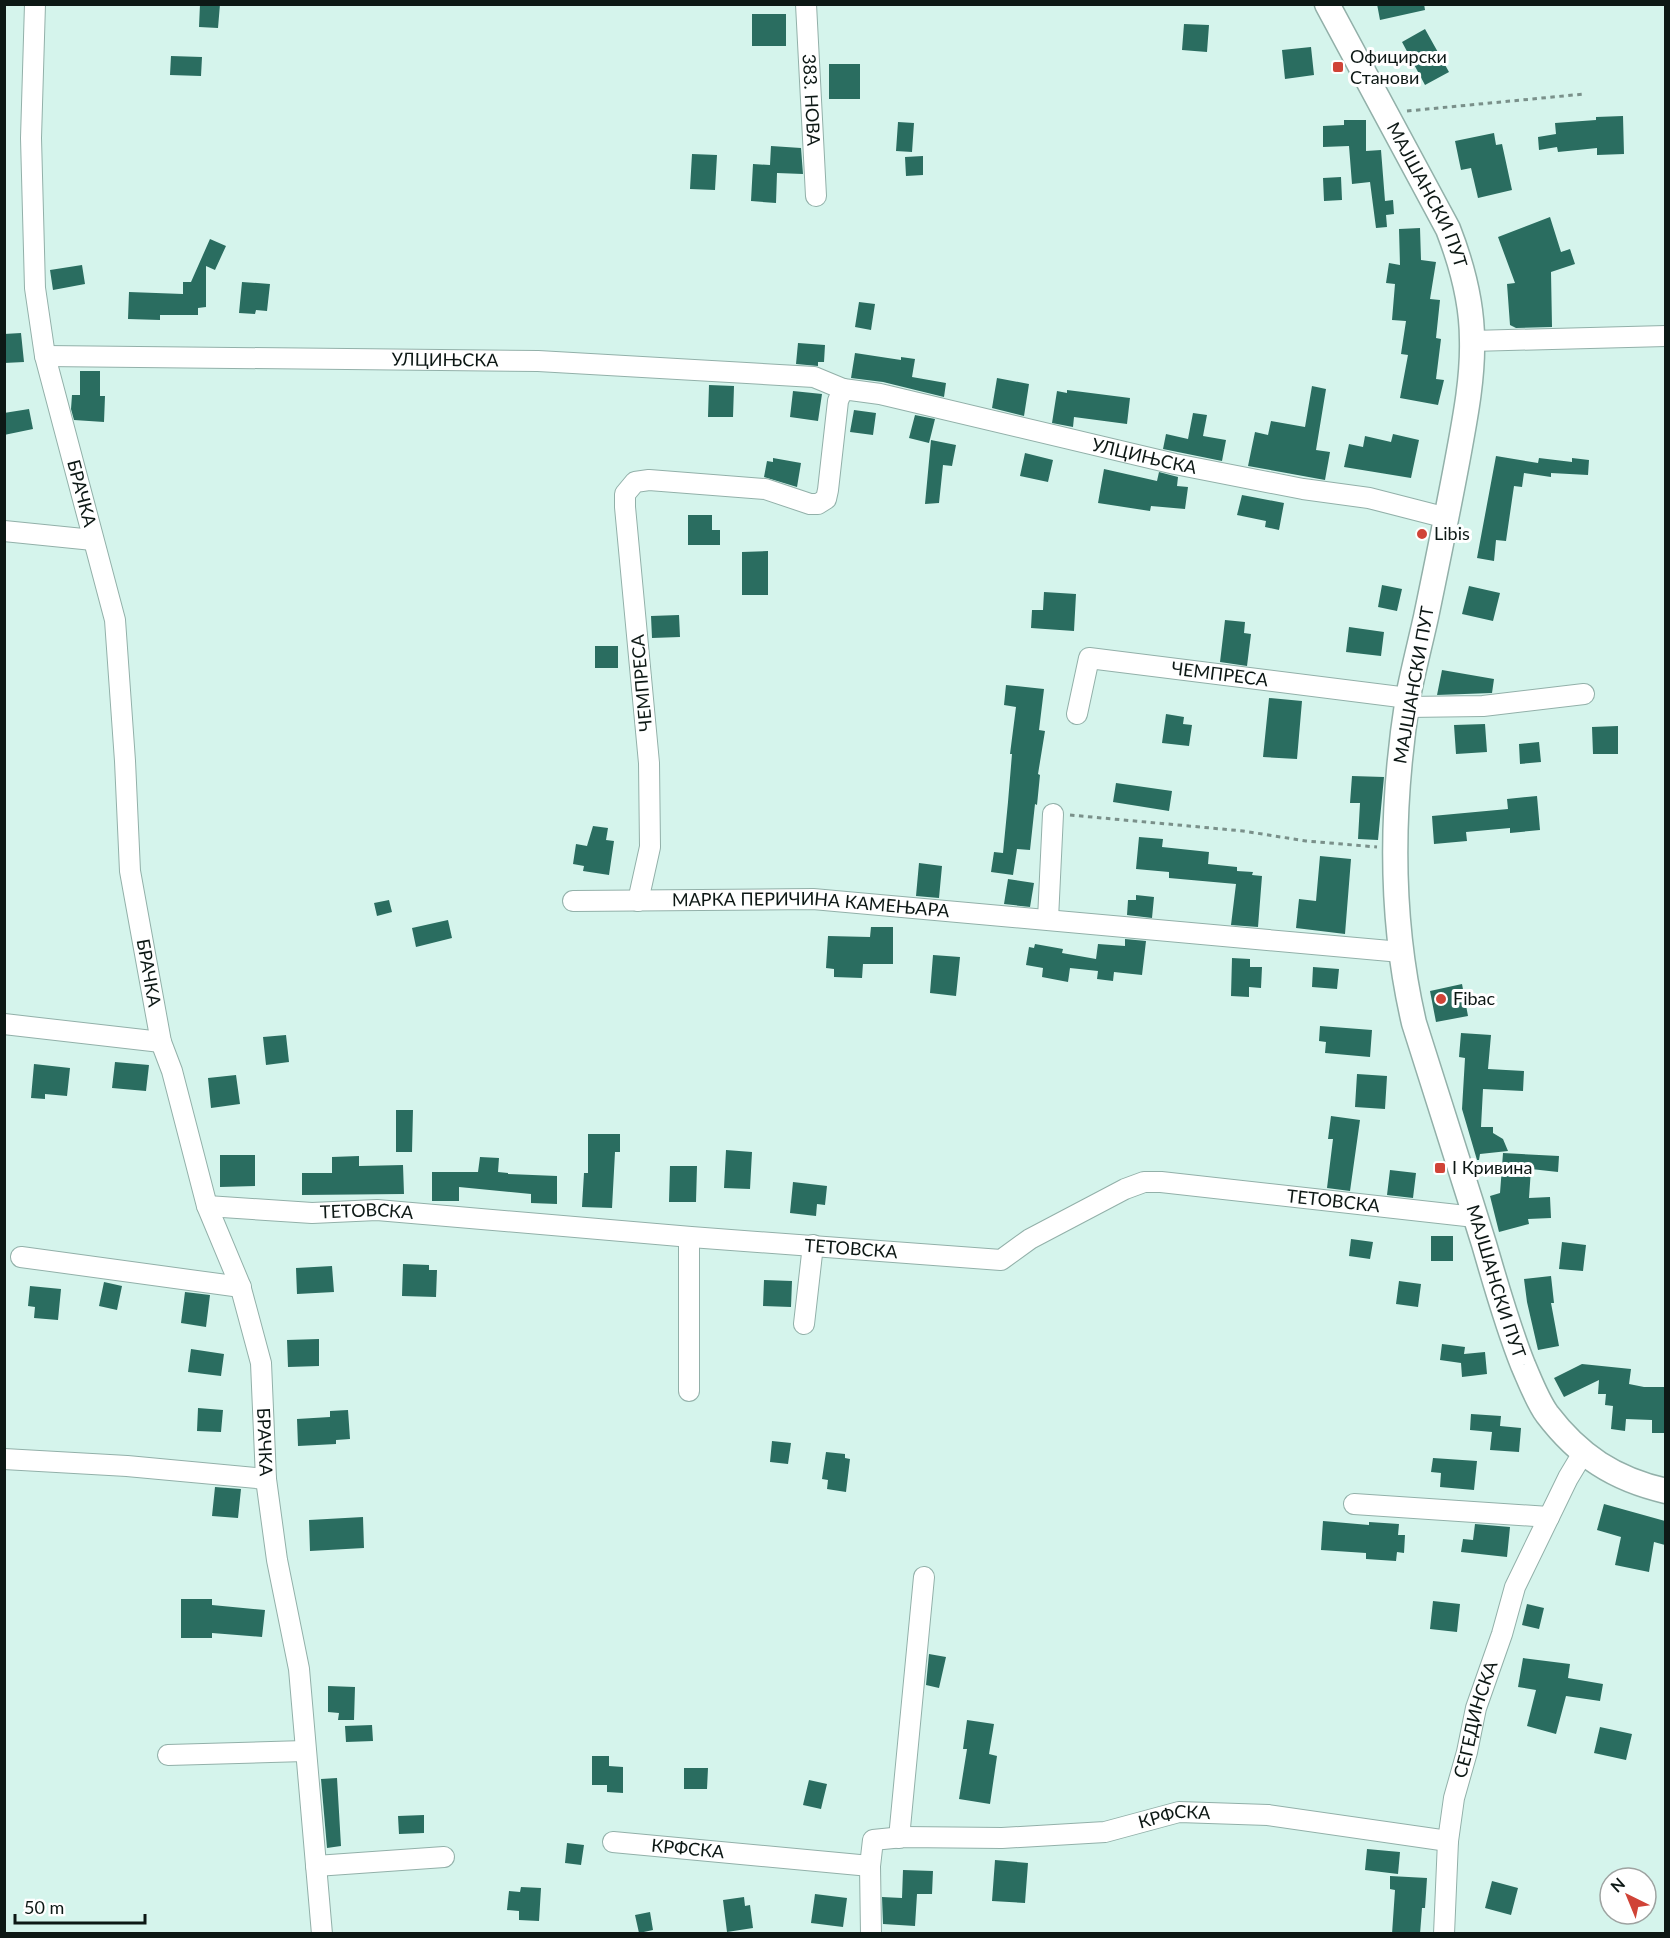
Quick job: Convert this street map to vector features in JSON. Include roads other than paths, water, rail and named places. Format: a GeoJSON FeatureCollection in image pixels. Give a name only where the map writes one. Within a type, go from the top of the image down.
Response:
{"type":"FeatureCollection","features":[{"type":"Feature","properties":{"kind":"street","name":"БРАЧКА"},"geometry":{"type":"LineString","coordinates":[[35,4],[31,138],[35,288],[45,356],[115,620],[130,871],[161,1042],[172,1071],[207,1206],[241,1287],[261,1363],[266,1479],[277,1560],[299,1669],[322,1934]]}},
{"type":"Feature","properties":{"kind":"street","name":"383. НОВА"},"geometry":{"type":"LineString","coordinates":[[806,4],[816,196]]}},
{"type":"Feature","properties":{"kind":"street","name":"МАЈШАНСКИ ПУТ"},"geometry":{"type":"LineString","coordinates":[[1327,4],[1396,112],[1461,261],[1471,314],[1472,341],[1463,429],[1447,518],[1408,703],[1397,782],[1395,874],[1401,952],[1414,1023],[1509,1329],[1545,1412],[1583,1453],[1608,1471],[1636,1484],[1665,1491]]}},
{"type":"Feature","properties":{"kind":"street"},"geometry":{"type":"LineString","coordinates":[[1472,341],[1665,336]]}},
{"type":"Feature","properties":{"kind":"street","name":"УЛЦИЊСКА"},"geometry":{"type":"LineString","coordinates":[[45,356],[538,361],[814,377],[843,388],[880,394],[1175,464],[1303,489],[1369,498],[1447,518]]}},
{"type":"Feature","properties":{"kind":"street","name":"ЧЕМПРЕСА"},"geometry":{"type":"LineString","coordinates":[[638,901],[650,847],[649,763],[625,494],[635,482],[650,480],[765,489],[810,504],[818,504],[826,499],[828,490],[838,401],[843,388]]}},
{"type":"Feature","properties":{"kind":"street"},"geometry":{"type":"LineString","coordinates":[[4,531],[93,540]]}},
{"type":"Feature","properties":{"kind":"street","name":"ЧЕМПРЕСА"},"geometry":{"type":"LineString","coordinates":[[1077,714],[1089,658],[1408,703]]}},
{"type":"Feature","properties":{"kind":"street"},"geometry":{"type":"LineString","coordinates":[[1408,703],[1483,706],[1584,694]]}},
{"type":"Feature","properties":{"kind":"street"},"geometry":{"type":"LineString","coordinates":[[1048,919],[1053,814]]}},
{"type":"Feature","properties":{"kind":"street","name":"МАРКА ПЕРИЧИНА КАМЕЊАРА"},"geometry":{"type":"LineString","coordinates":[[573,901],[813,899],[1401,952]]}},
{"type":"Feature","properties":{"kind":"street"},"geometry":{"type":"LineString","coordinates":[[4,1024],[161,1042]]}},
{"type":"Feature","properties":{"kind":"street","name":"ТЕТОВСКА"},"geometry":{"type":"LineString","coordinates":[[207,1206],[312,1213],[377,1210],[689,1237],[1000,1260],[1030,1239],[1125,1189],[1144,1182],[1476,1217]]}},
{"type":"Feature","properties":{"kind":"street"},"geometry":{"type":"LineString","coordinates":[[689,1237],[689,1391]]}},
{"type":"Feature","properties":{"kind":"street"},"geometry":{"type":"LineString","coordinates":[[804,1324],[813,1245]]}},
{"type":"Feature","properties":{"kind":"street"},"geometry":{"type":"LineString","coordinates":[[21,1257],[241,1287]]}},
{"type":"Feature","properties":{"kind":"street","name":"СЕГЕДИНСКА"},"geometry":{"type":"LineString","coordinates":[[1444,1934],[1448,1841],[1454,1798],[1476,1708],[1502,1634],[1515,1587],[1568,1478],[1583,1453]]}},
{"type":"Feature","properties":{"kind":"street"},"geometry":{"type":"LineString","coordinates":[[4,1459],[127,1466],[266,1479]]}},
{"type":"Feature","properties":{"kind":"street"},"geometry":{"type":"LineString","coordinates":[[1354,1504],[1549,1517]]}},
{"type":"Feature","properties":{"kind":"street"},"geometry":{"type":"LineString","coordinates":[[899,1838],[924,1577]]}},
{"type":"Feature","properties":{"kind":"street"},"geometry":{"type":"LineString","coordinates":[[168,1755],[305,1751]]}},
{"type":"Feature","properties":{"kind":"street","name":"КРФСКА"},"geometry":{"type":"LineString","coordinates":[[871,1934],[870,1866],[873,1840],[1002,1838],[1105,1832],[1179,1812],[1268,1815],[1448,1841]]}},
{"type":"Feature","properties":{"kind":"street","name":"КРФСКА"},"geometry":{"type":"LineString","coordinates":[[613,1842],[870,1866]]}},
{"type":"Feature","properties":{"kind":"street"},"geometry":{"type":"LineString","coordinates":[[316,1866],[444,1857]]}},
{"type":"Feature","properties":{"kind":"place","name":"Официрски Станови"},"geometry":{"type":"Point","coordinates":[1338,67]}},
{"type":"Feature","properties":{"kind":"place","name":"Libis"},"geometry":{"type":"Point","coordinates":[1422,534]}},
{"type":"Feature","properties":{"kind":"place","name":"Fibac"},"geometry":{"type":"Point","coordinates":[1441,999]}},
{"type":"Feature","properties":{"kind":"place","name":"I Кривина"},"geometry":{"type":"Point","coordinates":[1440,1168]}}]}
